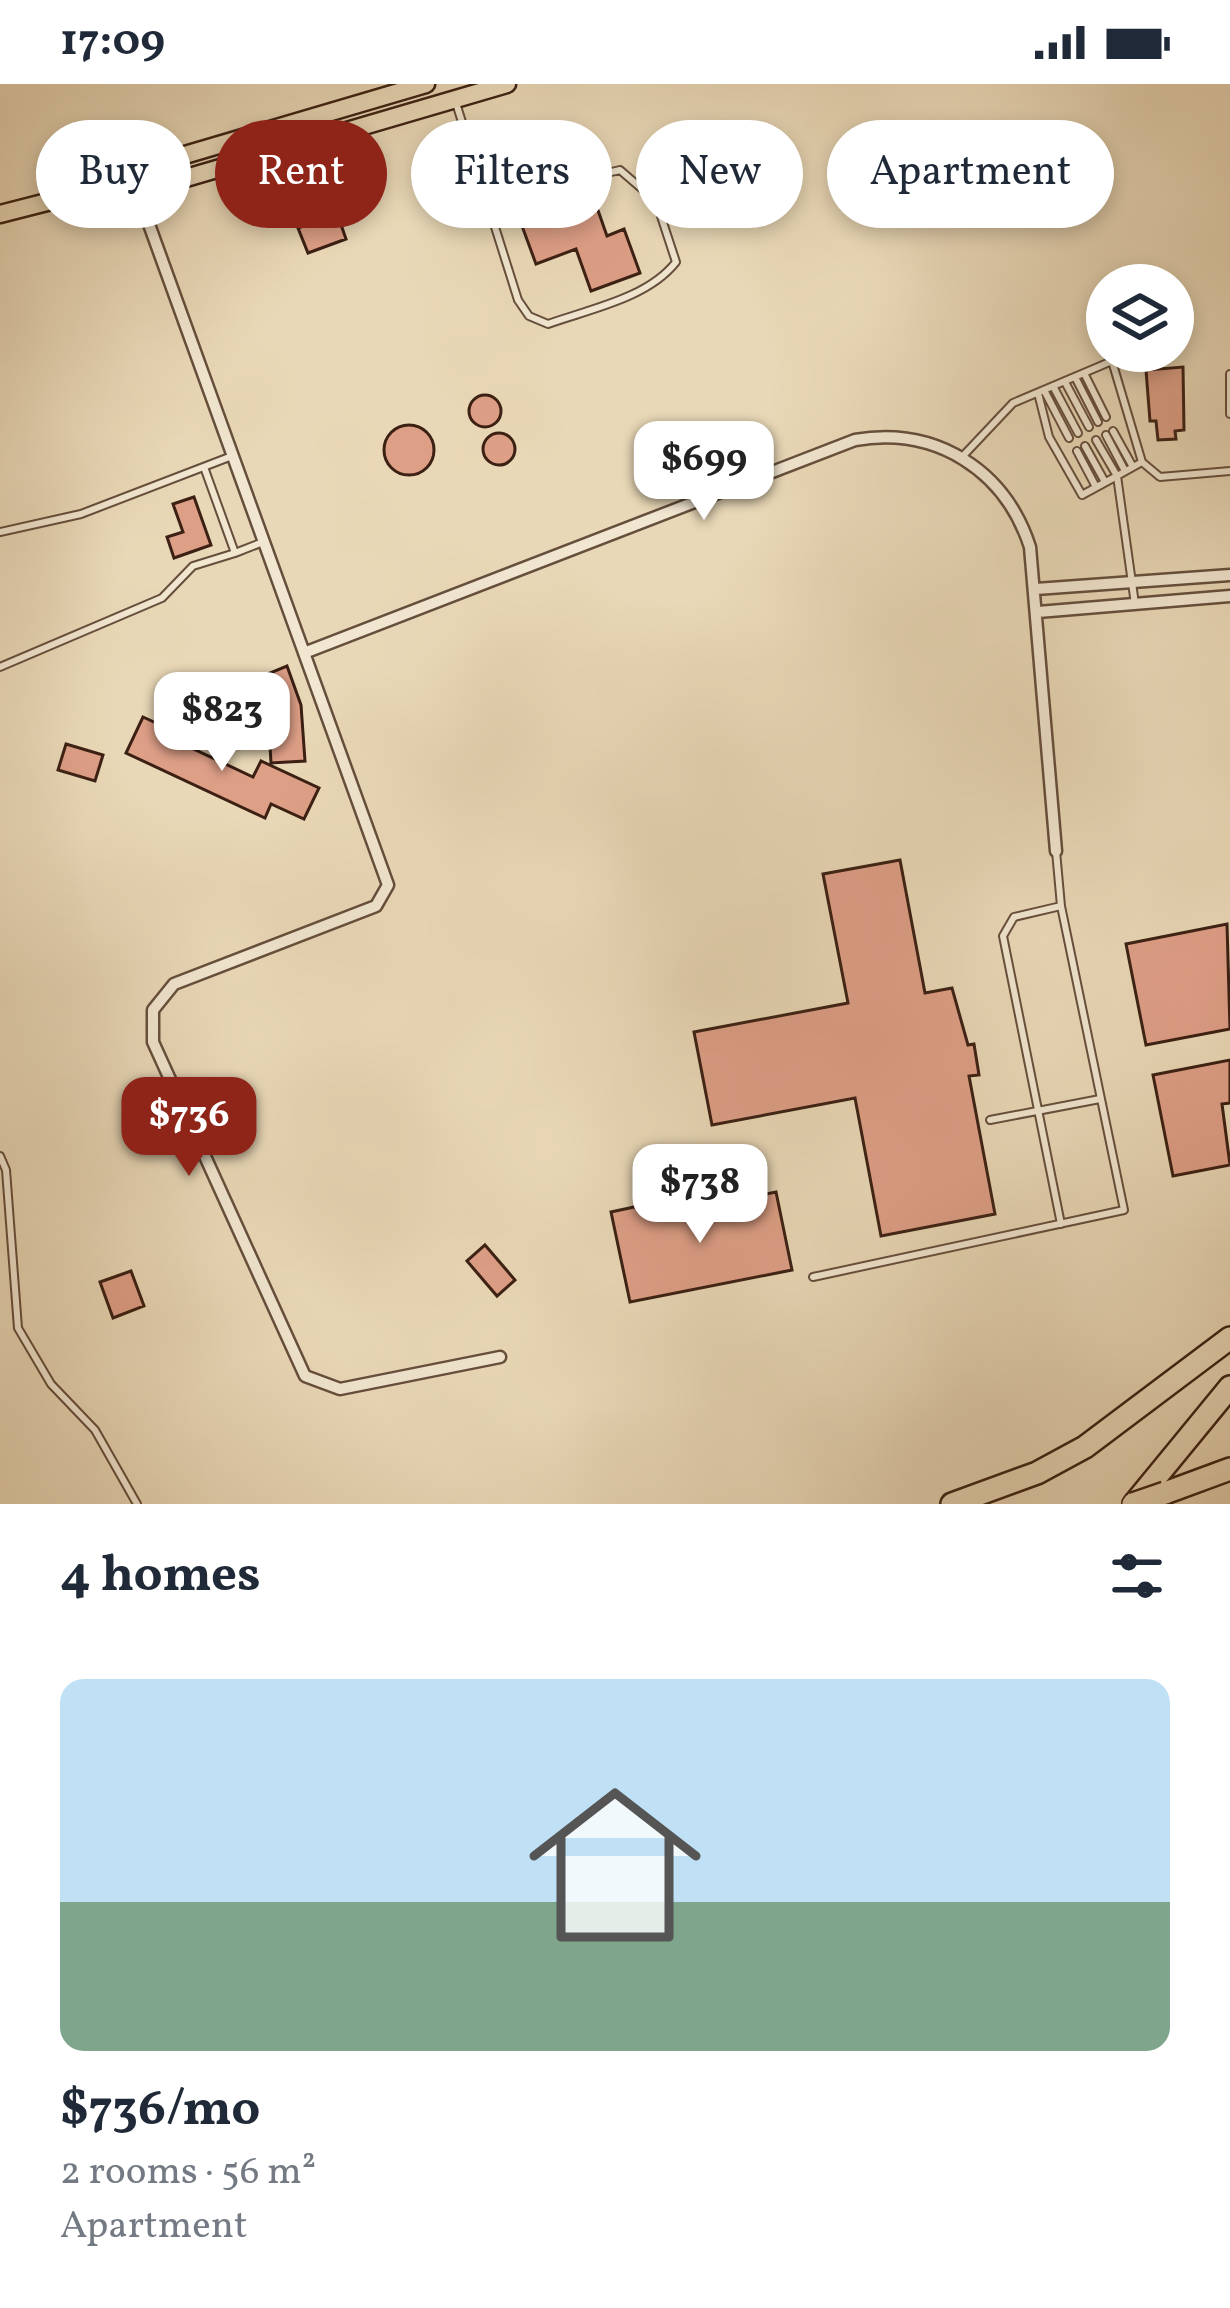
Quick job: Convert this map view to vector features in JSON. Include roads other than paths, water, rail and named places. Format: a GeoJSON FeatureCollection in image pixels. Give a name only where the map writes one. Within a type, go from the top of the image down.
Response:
{"type":"FeatureCollection","features":[{"type":"Feature","properties":{"kind":"highway"},"geometry":{"type":"LineString","coordinates":[[952,1504],[1036,1473],[1085,1447],[1230,1338]]}},
{"type":"Feature","properties":{"kind":"highway"},"geometry":{"type":"LineString","coordinates":[[1133,1504],[1230,1387]]}},
{"type":"Feature","properties":{"kind":"highway"},"geometry":{"type":"LineString","coordinates":[[1133,1504],[1230,1469]]}},
{"type":"Feature","properties":{"kind":"main road"},"geometry":{"type":"LineString","coordinates":[[191,153],[426,84]]}},
{"type":"Feature","properties":{"kind":"main road"},"geometry":{"type":"LineString","coordinates":[[387,120],[507,84]]}},
{"type":"Feature","properties":{"kind":"main road"},"geometry":{"type":"LineString","coordinates":[[0,214],[36,205]]}},
{"type":"Feature","properties":{"kind":"street"},"geometry":{"type":"LineString","coordinates":[[150,228],[387,879],[385,897],[376,906],[174,984],[156,1003],[151,1034],[305,1376],[340,1389],[500,1357]]}},
{"type":"Feature","properties":{"kind":"street"},"geometry":{"type":"LineString","coordinates":[[304,653],[855,440],[902,437],[962,457],[988,477],[1018,516],[1030,547],[1056,851]]}},
{"type":"Feature","properties":{"kind":"street"},"geometry":{"type":"LineString","coordinates":[[1036,589],[1230,575]]}},
{"type":"Feature","properties":{"kind":"street"},"geometry":{"type":"LineString","coordinates":[[1038,612],[1230,596]]}},
{"type":"Feature","properties":{"kind":"lane"},"geometry":{"type":"LineString","coordinates":[[455,100],[461,120]]}},
{"type":"Feature","properties":{"kind":"lane"},"geometry":{"type":"LineString","coordinates":[[368,102],[374,120]]}},
{"type":"Feature","properties":{"kind":"lane"},"geometry":{"type":"LineString","coordinates":[[620,170],[656,201],[676,262],[664,278],[548,324],[529,316],[518,299],[484,202],[620,170]]}},
{"type":"Feature","properties":{"kind":"lane"},"geometry":{"type":"LineString","coordinates":[[962,457],[1013,404],[1112,361],[1142,462],[1160,478],[1230,471]]}},
{"type":"Feature","properties":{"kind":"lane"},"geometry":{"type":"LineString","coordinates":[[1230,374],[1230,414]]}},
{"type":"Feature","properties":{"kind":"lane"},"geometry":{"type":"LineString","coordinates":[[1080,375],[1102,420]]}},
{"type":"Feature","properties":{"kind":"lane"},"geometry":{"type":"LineString","coordinates":[[1064,381],[1089,427]]}},
{"type":"Feature","properties":{"kind":"lane"},"geometry":{"type":"LineString","coordinates":[[1045,390],[1078,433]]}},
{"type":"Feature","properties":{"kind":"lane"},"geometry":{"type":"LineString","coordinates":[[1045,390],[1069,438]]}},
{"type":"Feature","properties":{"kind":"lane"},"geometry":{"type":"LineString","coordinates":[[1045,390],[1049,437],[1082,495],[1142,462]]}},
{"type":"Feature","properties":{"kind":"lane"},"geometry":{"type":"LineString","coordinates":[[1110,433],[1125,472],[1136,604]]}},
{"type":"Feature","properties":{"kind":"lane"},"geometry":{"type":"LineString","coordinates":[[1096,440],[1125,472]]}},
{"type":"Feature","properties":{"kind":"lane"},"geometry":{"type":"LineString","coordinates":[[1081,449],[1101,485]]}},
{"type":"Feature","properties":{"kind":"lane"},"geometry":{"type":"LineString","coordinates":[[0,532],[81,514],[232,457]]}},
{"type":"Feature","properties":{"kind":"lane"},"geometry":{"type":"LineString","coordinates":[[204,467],[235,553]]}},
{"type":"Feature","properties":{"kind":"lane"},"geometry":{"type":"LineString","coordinates":[[0,667],[162,598],[194,566],[263,542]]}},
{"type":"Feature","properties":{"kind":"lane"},"geometry":{"type":"LineString","coordinates":[[813,1277],[1124,1210],[1060,906],[1056,851]]}},
{"type":"Feature","properties":{"kind":"lane"},"geometry":{"type":"LineString","coordinates":[[1060,906],[1014,916],[1003,936],[1060,1224]]}},
{"type":"Feature","properties":{"kind":"lane"},"geometry":{"type":"LineString","coordinates":[[990,1120],[1100,1099]]}},
{"type":"Feature","properties":{"kind":"lane"},"geometry":{"type":"LineString","coordinates":[[0,1156],[22,1339],[51,1384],[95,1430],[137,1504]]}}]}
